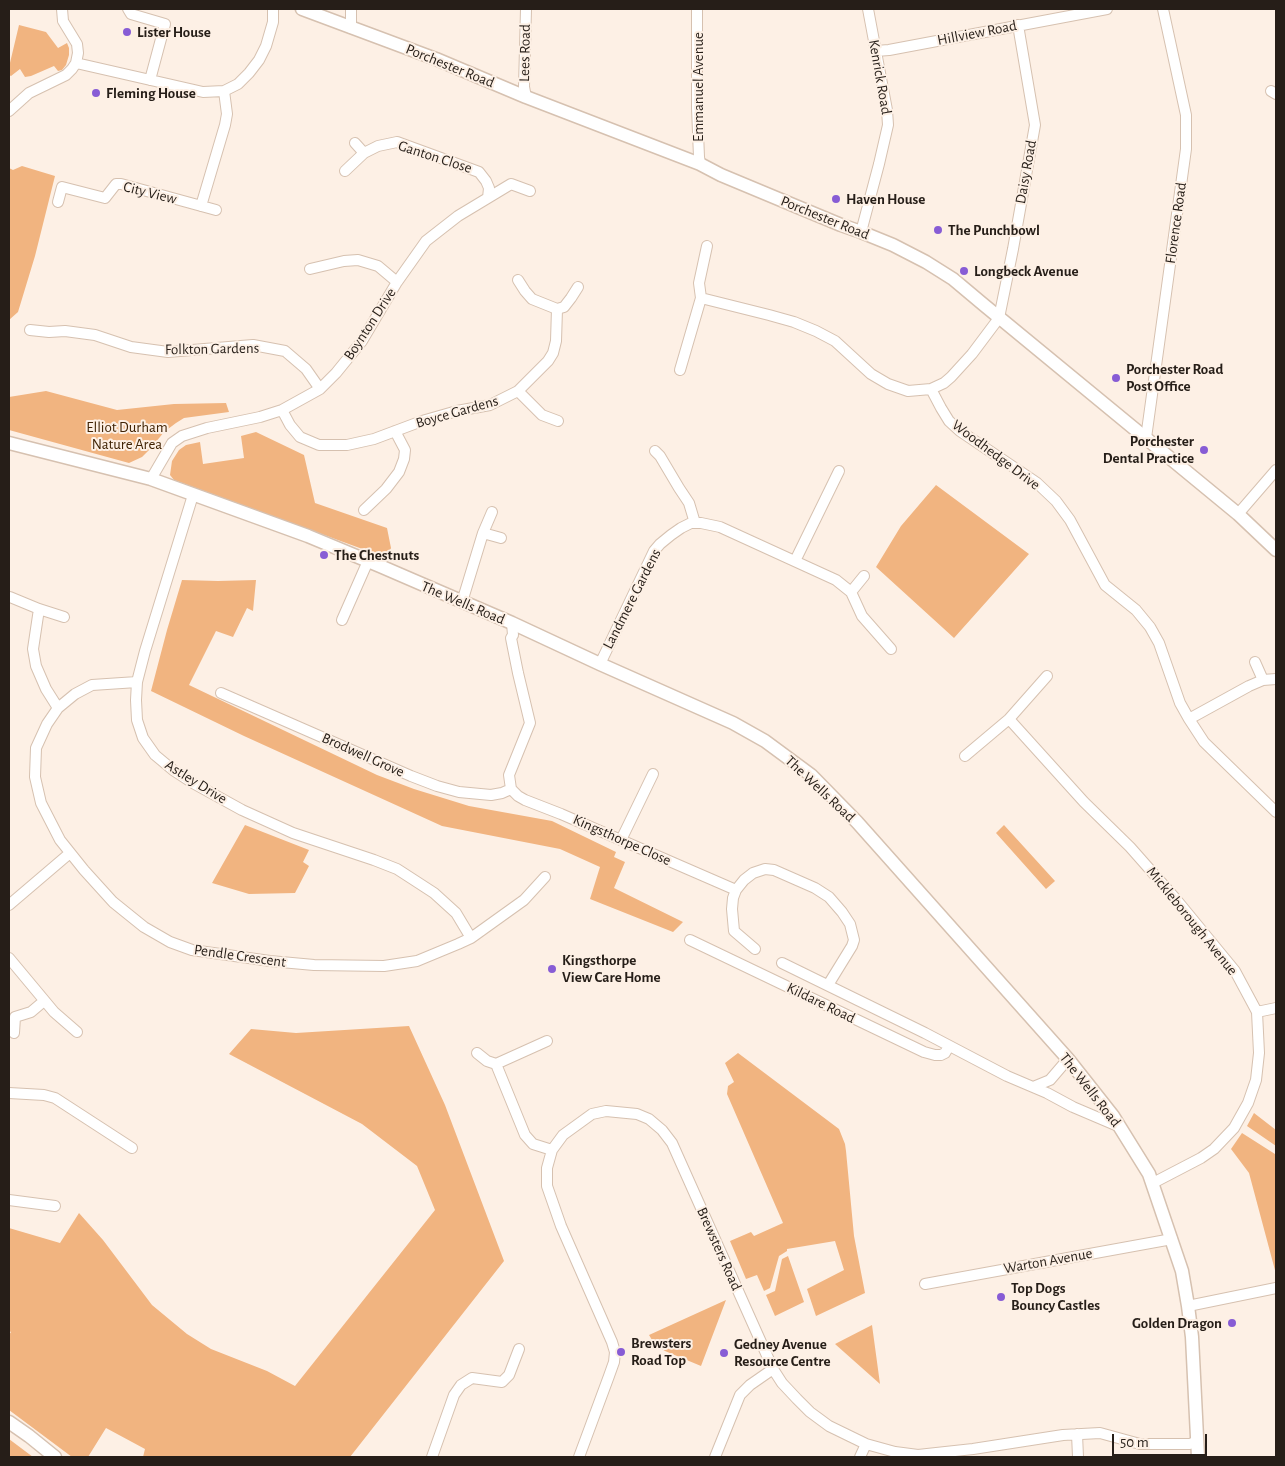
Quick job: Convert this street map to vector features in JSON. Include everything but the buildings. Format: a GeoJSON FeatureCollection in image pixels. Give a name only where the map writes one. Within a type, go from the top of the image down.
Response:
{"type":"FeatureCollection","features":[{"type":"Feature","properties":{"kind":"street"},"geometry":{"type":"LineString","coordinates":[[9,111],[29,93],[66,75],[76,63],[77,44],[63,21],[62,9]]}},
{"type":"Feature","properties":{"kind":"street"},"geometry":{"type":"LineString","coordinates":[[128,9],[131,14],[165,24],[150,80]]}},
{"type":"Feature","properties":{"kind":"street"},"geometry":{"type":"LineString","coordinates":[[76,63],[204,92],[224,91],[238,84],[259,60],[266,46],[273,22],[273,9]]}},
{"type":"Feature","properties":{"kind":"street","name":"Porchester Road"},"geometry":{"type":"LineString","coordinates":[[302,9],[436,59],[526,97],[700,164],[721,175],[893,245],[926,262],[953,279],[1238,514],[1276,550]]}},
{"type":"Feature","properties":{"kind":"street"},"geometry":{"type":"LineString","coordinates":[[351,9],[351,28]]}},
{"type":"Feature","properties":{"kind":"street","name":"Lees Road"},"geometry":{"type":"LineString","coordinates":[[526,9],[524,87],[526,97]]}},
{"type":"Feature","properties":{"kind":"street","name":"Emmanuel Avenue"},"geometry":{"type":"LineString","coordinates":[[697,9],[698,157],[700,164]]}},
{"type":"Feature","properties":{"kind":"street","name":"Kenrick Road"},"geometry":{"type":"LineString","coordinates":[[861,232],[888,125],[887,110],[868,9]]}},
{"type":"Feature","properties":{"kind":"street","name":"Hillview Road"},"geometry":{"type":"LineString","coordinates":[[876,51],[1107,9]]}},
{"type":"Feature","properties":{"kind":"street","name":"Florence Road"},"geometry":{"type":"LineString","coordinates":[[1146,438],[1186,149],[1186,115],[1163,9]]}},
{"type":"Feature","properties":{"kind":"street","name":"Daisy Road"},"geometry":{"type":"LineString","coordinates":[[999,318],[1035,124],[1018,25]]}},
{"type":"Feature","properties":{"kind":"street"},"geometry":{"type":"LineString","coordinates":[[201,206],[225,125],[227,114],[224,91]]}},
{"type":"Feature","properties":{"kind":"street","name":"Ganton Close"},"geometry":{"type":"LineString","coordinates":[[345,171],[364,153],[378,146],[397,142],[479,172],[489,188],[488,198]]}},
{"type":"Feature","properties":{"kind":"street"},"geometry":{"type":"LineString","coordinates":[[355,143],[364,153]]}},
{"type":"Feature","properties":{"kind":"street","name":"City View"},"geometry":{"type":"LineString","coordinates":[[58,202],[62,187],[104,198],[116,184],[122,184],[216,210]]}},
{"type":"Feature","properties":{"kind":"street","name":"Boynton Drive"},"geometry":{"type":"LineString","coordinates":[[151,480],[172,443],[182,436],[282,410],[320,389],[336,373],[362,341],[397,282],[426,242],[458,216],[511,184],[530,191]]}},
{"type":"Feature","properties":{"kind":"street"},"geometry":{"type":"LineString","coordinates":[[680,370],[701,298],[698,283],[707,246]]}},
{"type":"Feature","properties":{"kind":"street"},"geometry":{"type":"LineString","coordinates":[[310,270],[344,261],[358,260],[378,266],[397,282]]}},
{"type":"Feature","properties":{"kind":"street"},"geometry":{"type":"LineString","coordinates":[[518,280],[532,299],[557,309],[564,307],[578,287]]}},
{"type":"Feature","properties":{"kind":"street"},"geometry":{"type":"LineString","coordinates":[[701,298],[794,322],[816,331],[835,341],[871,374],[888,384],[908,391],[931,389],[944,383],[972,354],[999,318]]}},
{"type":"Feature","properties":{"kind":"street","name":"Boyce Gardens"},"geometry":{"type":"LineString","coordinates":[[282,410],[290,425],[300,437],[319,445],[347,445],[374,439],[422,421],[457,411],[490,405],[518,391],[548,361],[556,341],[557,309]]}},
{"type":"Feature","properties":{"kind":"street","name":"Folkton Gardens"},"geometry":{"type":"LineString","coordinates":[[30,330],[80,333],[131,347],[168,352],[253,346],[285,351],[306,370],[320,389]]}},
{"type":"Feature","properties":{"kind":"street","name":"Woodhedge Drive"},"geometry":{"type":"LineString","coordinates":[[931,389],[949,421],[960,431],[1037,483],[1056,502],[1070,520],[1105,585],[1136,610],[1159,643],[1180,703],[1204,742],[1276,812]]}},
{"type":"Feature","properties":{"kind":"street","name":"Boyce Gardens"},"geometry":{"type":"LineString","coordinates":[[518,391],[542,415],[558,421]]}},
{"type":"Feature","properties":{"kind":"street","name":"Boyce Gardens"},"geometry":{"type":"LineString","coordinates":[[364,510],[386,489],[399,472],[405,450],[395,431]]}},
{"type":"Feature","properties":{"kind":"street","name":"The Wells Road"},"geometry":{"type":"LineString","coordinates":[[9,443],[151,480],[308,536],[462,602],[733,723],[765,741],[811,776],[857,822],[1068,1059],[1113,1116],[1149,1174],[1182,1271],[1192,1338],[1198,1457]]}},
{"type":"Feature","properties":{"kind":"street"},"geometry":{"type":"LineString","coordinates":[[655,451],[689,503],[695,523],[720,527],[836,580],[851,592],[862,616],[891,648]]}},
{"type":"Feature","properties":{"kind":"street"},"geometry":{"type":"LineString","coordinates":[[1238,514],[1276,470]]}},
{"type":"Feature","properties":{"kind":"street"},"geometry":{"type":"LineString","coordinates":[[795,560],[839,471]]}},
{"type":"Feature","properties":{"kind":"street","name":"Astley Drive"},"geometry":{"type":"LineString","coordinates":[[193,494],[137,682],[137,720],[143,738],[155,754],[173,770],[193,784],[242,810],[293,834],[397,869],[434,893],[456,913],[471,938]]}},
{"type":"Feature","properties":{"kind":"street"},"geometry":{"type":"LineString","coordinates":[[462,602],[483,533],[492,512]]}},
{"type":"Feature","properties":{"kind":"street","name":"Landmere Gardens"},"geometry":{"type":"LineString","coordinates":[[600,664],[654,551],[681,528],[695,523]]}},
{"type":"Feature","properties":{"kind":"street"},"geometry":{"type":"LineString","coordinates":[[483,533],[501,538]]}},
{"type":"Feature","properties":{"kind":"street"},"geometry":{"type":"LineString","coordinates":[[342,620],[368,561]]}},
{"type":"Feature","properties":{"kind":"street"},"geometry":{"type":"LineString","coordinates":[[851,592],[864,576]]}},
{"type":"Feature","properties":{"kind":"street"},"geometry":{"type":"LineString","coordinates":[[10,597],[64,617]]}},
{"type":"Feature","properties":{"kind":"street"},"geometry":{"type":"LineString","coordinates":[[39,609],[33,649],[36,666],[46,689],[58,708]]}},
{"type":"Feature","properties":{"kind":"street"},"geometry":{"type":"LineString","coordinates":[[510,789],[509,775],[530,724],[511,638],[513,635],[512,624]]}},
{"type":"Feature","properties":{"kind":"street"},"geometry":{"type":"LineString","coordinates":[[1254,662],[1262,680]]}},
{"type":"Feature","properties":{"kind":"street"},"geometry":{"type":"LineString","coordinates":[[965,756],[1010,719],[1047,676]]}},
{"type":"Feature","properties":{"kind":"street"},"geometry":{"type":"LineString","coordinates":[[1189,718],[1262,680],[1276,679]]}},
{"type":"Feature","properties":{"kind":"street","name":"Pendle Crescent"},"geometry":{"type":"LineString","coordinates":[[137,682],[92,685],[75,694],[58,708],[46,724],[36,748],[35,777],[41,803],[60,840],[90,878],[113,902],[144,927],[170,942],[192,950],[261,960],[314,965],[384,966],[417,961],[471,938],[524,900],[545,878]]}},
{"type":"Feature","properties":{"kind":"street","name":"Brodwell Grove"},"geometry":{"type":"LineString","coordinates":[[221,693],[437,786],[458,792],[491,795],[510,789]]}},
{"type":"Feature","properties":{"kind":"street","name":"Mickleborough Avenue"},"geometry":{"type":"LineString","coordinates":[[1010,719],[1084,802],[1130,847],[1175,898],[1235,971],[1257,1012],[1259,1052],[1256,1080],[1248,1103],[1234,1128],[1214,1149],[1201,1158],[1153,1183]]}},
{"type":"Feature","properties":{"kind":"street"},"geometry":{"type":"LineString","coordinates":[[621,840],[653,774]]}},
{"type":"Feature","properties":{"kind":"street","name":"Kingsthorpe Close"},"geometry":{"type":"LineString","coordinates":[[510,789],[518,796],[736,890]]}},
{"type":"Feature","properties":{"kind":"street"},"geometry":{"type":"LineString","coordinates":[[9,905],[70,853]]}},
{"type":"Feature","properties":{"kind":"street","name":"Kildare Road"},"geometry":{"type":"LineString","coordinates":[[736,890],[744,880],[753,874],[765,869],[774,870],[814,888],[834,902],[850,924],[854,940],[828,985]]}},
{"type":"Feature","properties":{"kind":"street"},"geometry":{"type":"LineString","coordinates":[[736,890],[732,909],[734,931],[755,949]]}},
{"type":"Feature","properties":{"kind":"street","name":"Kildare Road"},"geometry":{"type":"LineString","coordinates":[[690,940],[924,1052],[941,1055],[950,1046]]}},
{"type":"Feature","properties":{"kind":"street"},"geometry":{"type":"LineString","coordinates":[[9,958],[44,1002],[77,1032]]}},
{"type":"Feature","properties":{"kind":"street","name":"Kildare Road"},"geometry":{"type":"LineString","coordinates":[[782,963],[1007,1076],[1072,1107],[1120,1127]]}},
{"type":"Feature","properties":{"kind":"street"},"geometry":{"type":"LineString","coordinates":[[14,1033],[15,1017],[31,1012],[44,1002]]}},
{"type":"Feature","properties":{"kind":"street"},"geometry":{"type":"LineString","coordinates":[[1257,1012],[1276,1008]]}},
{"type":"Feature","properties":{"kind":"street"},"geometry":{"type":"LineString","coordinates":[[477,1052],[487,1062],[496,1064],[547,1041]]}},
{"type":"Feature","properties":{"kind":"street"},"geometry":{"type":"LineString","coordinates":[[1033,1087],[1050,1080],[1068,1059]]}},
{"type":"Feature","properties":{"kind":"street"},"geometry":{"type":"LineString","coordinates":[[496,1064],[525,1135],[533,1144],[552,1150]]}},
{"type":"Feature","properties":{"kind":"street"},"geometry":{"type":"LineString","coordinates":[[9,1093],[44,1095],[55,1098],[132,1148]]}},
{"type":"Feature","properties":{"kind":"street","name":"Brewsters Road"},"geometry":{"type":"LineString","coordinates":[[579,1457],[614,1362],[614,1352],[612,1342],[561,1226],[547,1186],[547,1168],[552,1150],[562,1135],[592,1114],[606,1111],[637,1114],[649,1119],[662,1130],[672,1144],[773,1369],[782,1383],[810,1412],[830,1426],[866,1444],[895,1452],[918,1455],[974,1453],[1076,1434],[1100,1434],[1140,1444],[1190,1444],[1197,1441]]}},
{"type":"Feature","properties":{"kind":"street"},"geometry":{"type":"LineString","coordinates":[[9,1200],[55,1206]]}},
{"type":"Feature","properties":{"kind":"street","name":"Warton Avenue"},"geometry":{"type":"LineString","coordinates":[[925,1284],[1172,1239]]}},
{"type":"Feature","properties":{"kind":"street"},"geometry":{"type":"LineString","coordinates":[[1188,1306],[1276,1288]]}},
{"type":"Feature","properties":{"kind":"street"},"geometry":{"type":"LineString","coordinates":[[432,1457],[454,1395],[461,1385],[472,1378],[502,1382],[509,1376],[519,1349]]}},
{"type":"Feature","properties":{"kind":"street"},"geometry":{"type":"LineString","coordinates":[[715,1457],[740,1395],[750,1385],[773,1369]]}},
{"type":"Feature","properties":{"kind":"street"},"geometry":{"type":"LineString","coordinates":[[9,1422],[55,1457]]}},
{"type":"Feature","properties":{"kind":"street"},"geometry":{"type":"LineString","coordinates":[[1076,1434],[1078,1457]]}},
{"type":"Feature","properties":{"kind":"street"},"geometry":{"type":"LineString","coordinates":[[860,1457],[866,1444]]}},
{"type":"Feature","properties":{"kind":"green space"},"geometry":{"type":"Polygon","coordinates":[[[19,25],[46,32],[58,48],[67,43],[69,55],[66,65],[62,70],[58,71],[54,66],[25,77],[20,69],[11,76],[9,75],[9,67],[19,25]]]}},
{"type":"Feature","properties":{"kind":"green space"},"geometry":{"type":"Polygon","coordinates":[[[22,166],[55,176],[35,256],[18,312],[9,320],[9,168],[13,170],[22,166]]]}},
{"type":"Feature","properties":{"kind":"green space","name":"Elliot Durham Nature Area"},"geometry":{"type":"Polygon","coordinates":[[[46,391],[117,410],[174,404],[226,403],[229,412],[184,418],[164,432],[142,457],[129,463],[9,430],[9,397],[46,391]]]}},
{"type":"Feature","properties":{"kind":"green space"},"geometry":{"type":"Polygon","coordinates":[[[256,432],[304,455],[315,503],[387,528],[391,548],[387,558],[174,480],[170,475],[172,461],[179,450],[186,445],[200,442],[203,464],[244,458],[241,436],[256,432]]]}},
{"type":"Feature","properties":{"kind":"green space"},"geometry":{"type":"Polygon","coordinates":[[[936,485],[1029,554],[954,638],[876,567],[901,526],[936,485]]]}},
{"type":"Feature","properties":{"kind":"green space"},"geometry":{"type":"Polygon","coordinates":[[[182,580],[256,580],[253,611],[247,608],[233,637],[216,631],[189,685],[377,775],[414,789],[469,806],[552,821],[616,852],[614,857],[625,862],[614,888],[683,922],[673,932],[590,899],[600,867],[560,849],[442,826],[244,736],[151,691],[182,580]]]}},
{"type":"Feature","properties":{"kind":"green space"},"geometry":{"type":"Polygon","coordinates":[[[245,825],[309,850],[303,862],[309,866],[295,893],[249,894],[212,883],[245,825]]]}},
{"type":"Feature","properties":{"kind":"green space"},"geometry":{"type":"Polygon","coordinates":[[[1004,825],[1055,881],[1046,889],[996,833],[1004,825]]]}},
{"type":"Feature","properties":{"kind":"green space"},"geometry":{"type":"Polygon","coordinates":[[[409,1026],[445,1105],[504,1261],[350,1457],[143,1457],[145,1449],[106,1428],[88,1457],[72,1457],[9,1410],[9,1335],[11,1332],[9,1331],[9,1228],[60,1243],[79,1213],[103,1240],[152,1305],[187,1334],[211,1349],[267,1371],[295,1386],[435,1210],[417,1166],[362,1124],[229,1054],[251,1029],[296,1033],[409,1026]]]}},
{"type":"Feature","properties":{"kind":"green space"},"geometry":{"type":"Polygon","coordinates":[[[738,1053],[839,1129],[845,1144],[854,1236],[865,1293],[816,1316],[807,1289],[844,1270],[835,1241],[787,1249],[787,1251],[779,1256],[770,1288],[764,1291],[757,1275],[746,1279],[730,1241],[751,1232],[754,1236],[783,1223],[727,1094],[728,1086],[734,1082],[725,1063],[738,1053]]]}},
{"type":"Feature","properties":{"kind":"green space"},"geometry":{"type":"Polygon","coordinates":[[[1254,1113],[1276,1130],[1276,1146],[1247,1126],[1254,1113]]]}},
{"type":"Feature","properties":{"kind":"green space"},"geometry":{"type":"Polygon","coordinates":[[[1242,1133],[1275,1154],[1276,1274],[1249,1173],[1231,1149],[1242,1133]]]}},
{"type":"Feature","properties":{"kind":"green space"},"geometry":{"type":"Polygon","coordinates":[[[788,1256],[804,1302],[775,1316],[766,1295],[775,1291],[782,1259],[788,1256]]]}},
{"type":"Feature","properties":{"kind":"green space"},"geometry":{"type":"Polygon","coordinates":[[[726,1300],[701,1366],[665,1351],[655,1345],[649,1335],[726,1300]]]}},
{"type":"Feature","properties":{"kind":"green space"},"geometry":{"type":"Polygon","coordinates":[[[872,1325],[880,1384],[835,1344],[872,1325]]]}},
{"type":"Feature","properties":{"kind":"green space"},"geometry":{"type":"Polygon","coordinates":[[[9,1439],[33,1457],[9,1457],[9,1439]]]}},
{"type":"Feature","properties":{"kind":"place","name":"Lister House"},"geometry":{"type":"Point","coordinates":[127,32]}},
{"type":"Feature","properties":{"kind":"place","name":"Fleming House"},"geometry":{"type":"Point","coordinates":[96,93]}},
{"type":"Feature","properties":{"kind":"place","name":"Haven House"},"geometry":{"type":"Point","coordinates":[836,199]}},
{"type":"Feature","properties":{"kind":"place","name":"The Punchbowl"},"geometry":{"type":"Point","coordinates":[938,230]}},
{"type":"Feature","properties":{"kind":"place","name":"Longbeck Avenue"},"geometry":{"type":"Point","coordinates":[964,271]}},
{"type":"Feature","properties":{"kind":"place","name":"Porchester Road Post Office"},"geometry":{"type":"Point","coordinates":[1116,378]}},
{"type":"Feature","properties":{"kind":"place","name":"Porchester Dental Practice"},"geometry":{"type":"Point","coordinates":[1204,450]}},
{"type":"Feature","properties":{"kind":"place","name":"The Chestnuts"},"geometry":{"type":"Point","coordinates":[324,555]}},
{"type":"Feature","properties":{"kind":"place","name":"Kingsthorpe View Care Home"},"geometry":{"type":"Point","coordinates":[552,969]}},
{"type":"Feature","properties":{"kind":"place","name":"Top Dogs Bouncy Castles"},"geometry":{"type":"Point","coordinates":[1001,1297]}},
{"type":"Feature","properties":{"kind":"place","name":"Golden Dragon"},"geometry":{"type":"Point","coordinates":[1232,1323]}},
{"type":"Feature","properties":{"kind":"place","name":"Brewsters Road Top"},"geometry":{"type":"Point","coordinates":[621,1352]}},
{"type":"Feature","properties":{"kind":"place","name":"Gedney Avenue Resource Centre"},"geometry":{"type":"Point","coordinates":[724,1353]}}]}
